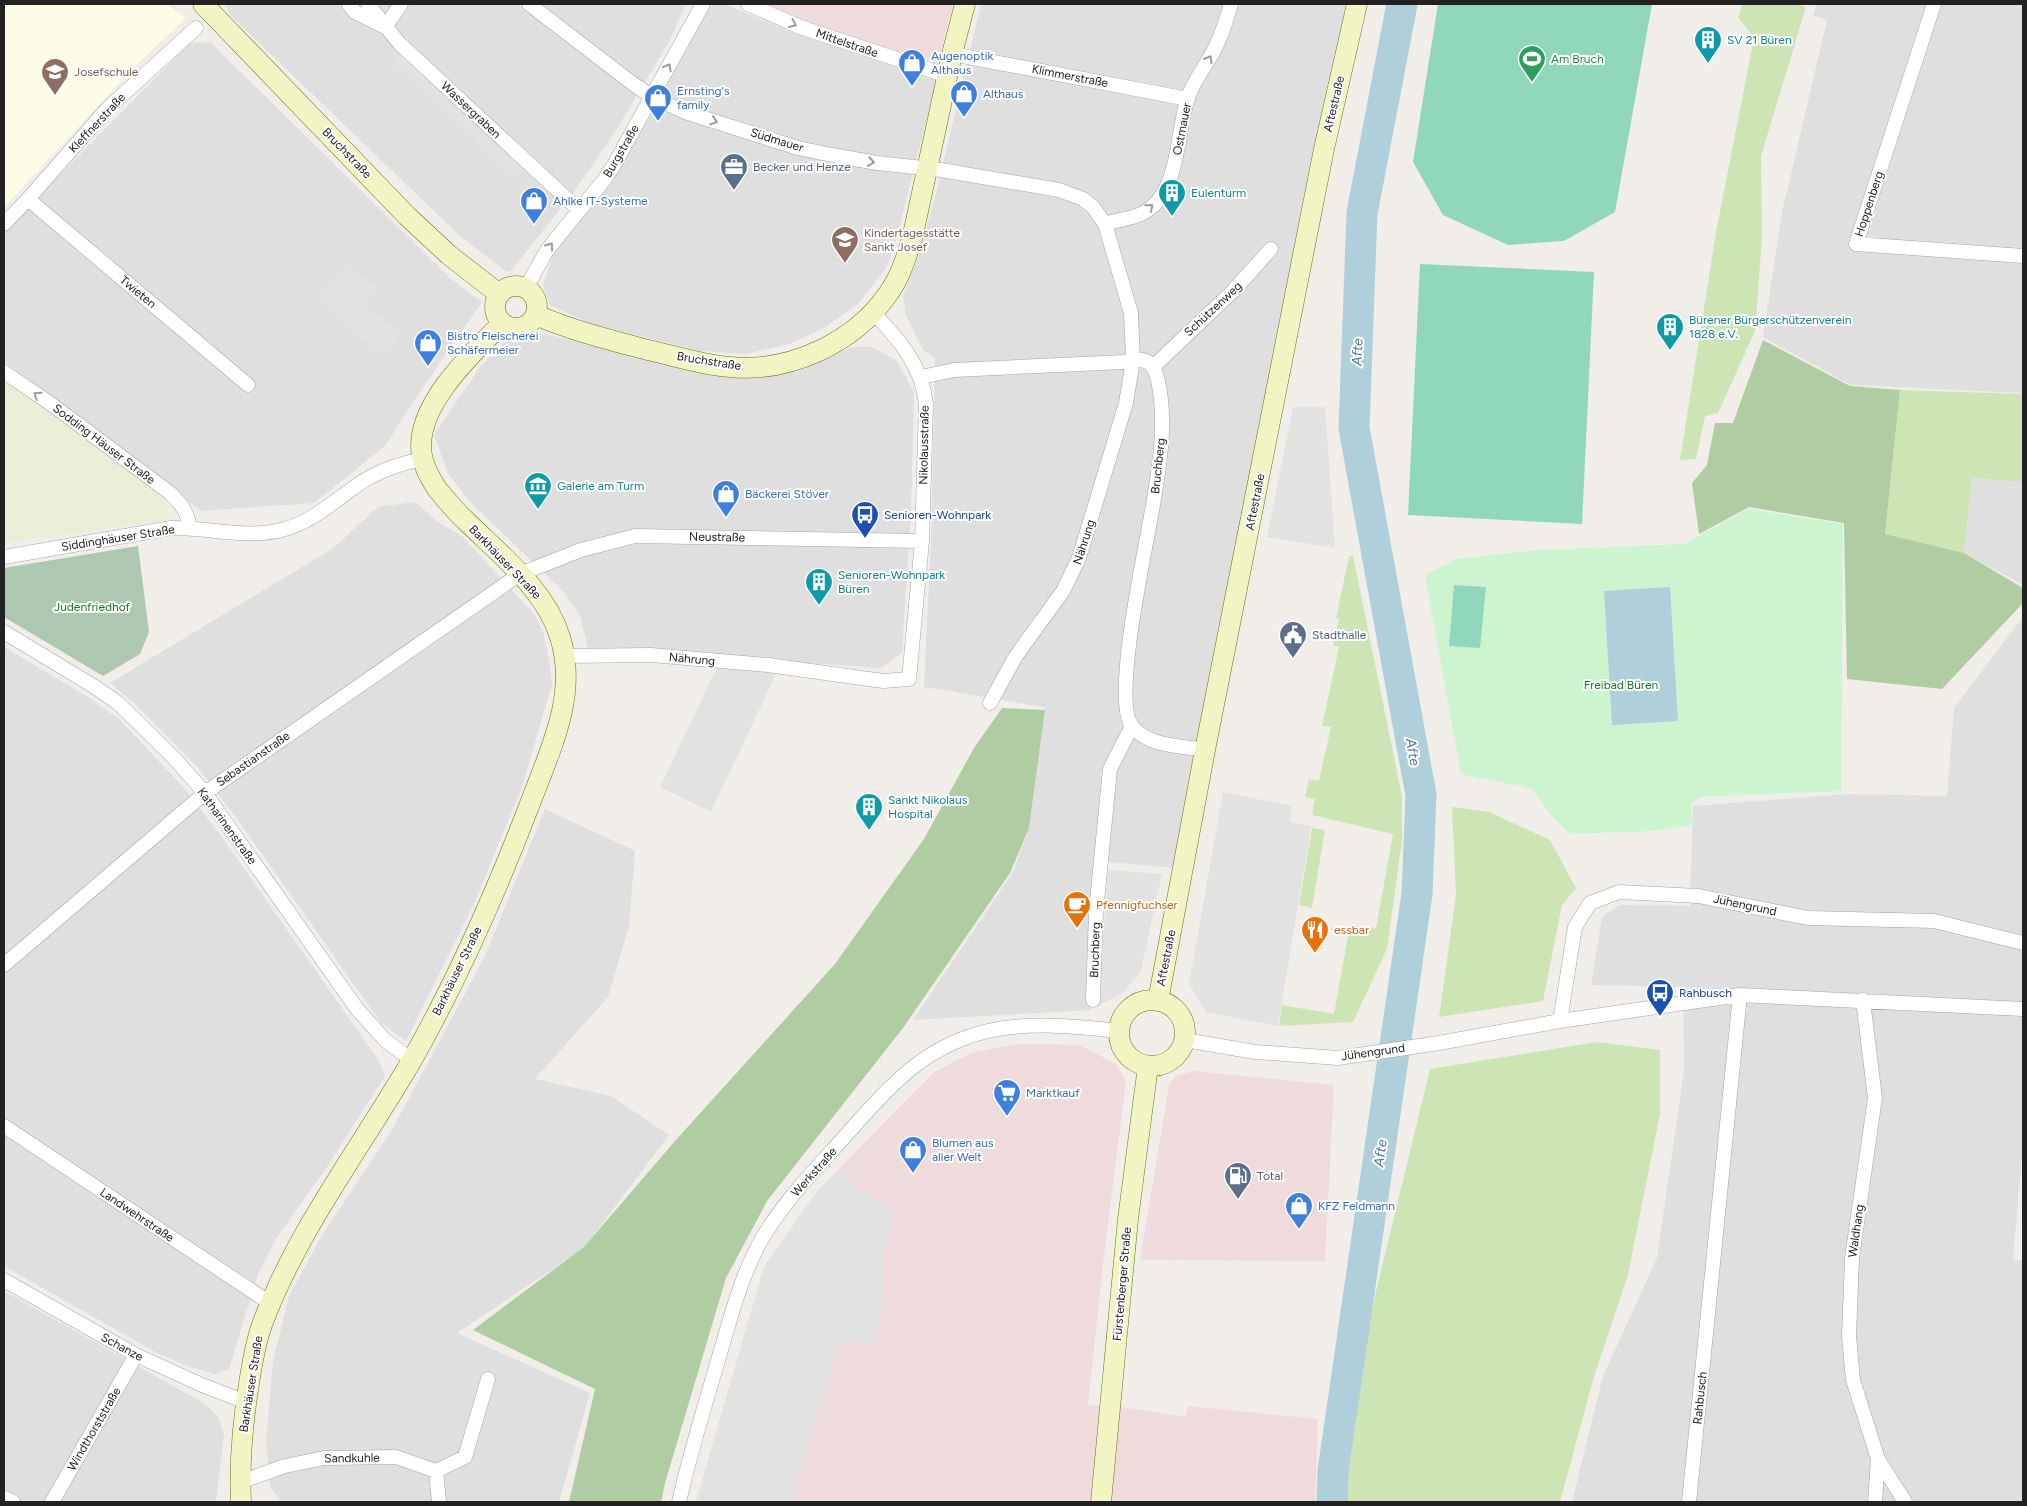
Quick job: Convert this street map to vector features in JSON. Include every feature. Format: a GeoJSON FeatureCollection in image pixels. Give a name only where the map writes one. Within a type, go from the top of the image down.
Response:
{"type":"FeatureCollection","features":[{"type":"Feature","properties":{"kind":"main road","name":"Bruchstraße"},"geometry":{"type":"LineString","coordinates":[[202,4],[407,216],[448,255],[499,294]]}},
{"type":"Feature","properties":{"kind":"main road"},"geometry":{"type":"LineString","coordinates":[[873,312],[889,293],[904,263],[912,239],[952,54],[965,4]]}},
{"type":"Feature","properties":{"kind":"main road","name":"Aftestraße"},"geometry":{"type":"LineString","coordinates":[[1158,1001],[1205,750],[1324,149],[1357,4]]}},
{"type":"Feature","properties":{"kind":"main road"},"geometry":{"type":"LineString","coordinates":[[515,286],[526,288],[535,297],[538,309],[536,315],[530,324],[519,328],[507,327],[502,324],[495,313],[496,300],[503,290],[515,286]]}},
{"type":"Feature","properties":{"kind":"main road","name":"Bruchstraße"},"geometry":{"type":"LineString","coordinates":[[536,315],[590,335],[696,362],[730,367],[758,368],[796,360],[820,350],[852,332],[873,312]]}},
{"type":"Feature","properties":{"kind":"main road"},"geometry":{"type":"LineString","coordinates":[[423,459],[422,437],[424,424],[430,410],[457,372],[502,324]]}},
{"type":"Feature","properties":{"kind":"main road","name":"Barkhäuser Straße"},"geometry":{"type":"LineString","coordinates":[[241,1502],[240,1482],[246,1402],[261,1326],[289,1263],[412,1060],[443,1002],[492,899],[554,740],[566,692],[567,668],[554,618],[520,574],[437,490],[427,473],[423,459]]}},
{"type":"Feature","properties":{"kind":"main road"},"geometry":{"type":"LineString","coordinates":[[1149,1000],[1158,1001],[1168,1004],[1179,1015],[1185,1029],[1185,1040],[1175,1057],[1167,1062],[1148,1066],[1138,1063],[1124,1050],[1120,1032],[1121,1022],[1132,1007],[1149,1000]]}},
{"type":"Feature","properties":{"kind":"main road","name":"Fürstenberger Straße"},"geometry":{"type":"LineString","coordinates":[[1101,1502],[1128,1219],[1148,1066]]}},
{"type":"Feature","properties":{"kind":"street"},"geometry":{"type":"LineString","coordinates":[[349,4],[355,12],[385,27],[401,4]]}},
{"type":"Feature","properties":{"kind":"street","name":"Wassergraben"},"geometry":{"type":"LineString","coordinates":[[368,4],[399,44],[579,210]]}},
{"type":"Feature","properties":{"kind":"street","name":"Südmauer"},"geometry":{"type":"LineString","coordinates":[[530,4],[652,97],[685,112],[798,148],[841,157],[1059,190],[1083,199],[1093,206],[1105,224]]}},
{"type":"Feature","properties":{"kind":"street","name":"Burgstraße"},"geometry":{"type":"LineString","coordinates":[[526,288],[547,250],[604,180],[703,4]]}},
{"type":"Feature","properties":{"kind":"street","name":"Mittelstraße"},"geometry":{"type":"LineString","coordinates":[[748,4],[800,27],[948,76]]}},
{"type":"Feature","properties":{"kind":"street","name":"Ostmauer"},"geometry":{"type":"LineString","coordinates":[[1105,224],[1148,210],[1160,196],[1174,166],[1188,99],[1219,39],[1231,4]]}},
{"type":"Feature","properties":{"kind":"street","name":"Hoppenberg"},"geometry":{"type":"LineString","coordinates":[[1934,4],[1856,244],[2023,256]]}},
{"type":"Feature","properties":{"kind":"street","name":"Kleffnerstraße"},"geometry":{"type":"LineString","coordinates":[[4,224],[107,109],[196,28]]}},
{"type":"Feature","properties":{"kind":"street","name":"Klimmerstraße"},"geometry":{"type":"LineString","coordinates":[[952,54],[1188,99]]}},
{"type":"Feature","properties":{"kind":"street","name":"Twieten"},"geometry":{"type":"LineString","coordinates":[[28,199],[248,385]]}},
{"type":"Feature","properties":{"kind":"street"},"geometry":{"type":"LineString","coordinates":[[1105,224],[1131,313],[1133,360]]}},
{"type":"Feature","properties":{"kind":"street","name":"Schützenweg"},"geometry":{"type":"LineString","coordinates":[[1153,367],[1233,291],[1271,249]]}},
{"type":"Feature","properties":{"kind":"street","name":"Nikolausstraße"},"geometry":{"type":"LineString","coordinates":[[873,312],[909,355],[921,377],[926,404],[922,541],[909,679]]}},
{"type":"Feature","properties":{"kind":"street"},"geometry":{"type":"LineString","coordinates":[[921,377],[954,370],[1133,360],[1145,360],[1153,367]]}},
{"type":"Feature","properties":{"kind":"street","name":"Nährung"},"geometry":{"type":"LineString","coordinates":[[990,703],[1016,656],[1063,591],[1079,558],[1126,403],[1133,360]]}},
{"type":"Feature","properties":{"kind":"street","name":"Bruchberg"},"geometry":{"type":"LineString","coordinates":[[1093,1000],[1096,911],[1110,769],[1132,726],[1125,706],[1126,664],[1155,498],[1162,436],[1162,403],[1158,378],[1153,367]]}},
{"type":"Feature","properties":{"kind":"street","name":"Sodding Häuser Straße"},"geometry":{"type":"LineString","coordinates":[[4,372],[51,404],[170,493],[181,504],[188,515],[190,528]]}},
{"type":"Feature","properties":{"kind":"street","name":"Siddinghäuser Straße"},"geometry":{"type":"LineString","coordinates":[[4,557],[162,530],[190,528],[249,533],[285,530],[304,522],[358,484],[378,473],[402,463],[423,459]]}},
{"type":"Feature","properties":{"kind":"street","name":"Neustraße"},"geometry":{"type":"LineString","coordinates":[[520,574],[581,550],[635,536],[922,541]]}},
{"type":"Feature","properties":{"kind":"street","name":"Sebastianstraße"},"geometry":{"type":"LineString","coordinates":[[4,965],[205,793],[520,574]]}},
{"type":"Feature","properties":{"kind":"street","name":"Katharinenstraße"},"geometry":{"type":"LineString","coordinates":[[4,632],[118,703],[175,759],[205,793],[357,1010],[386,1041],[412,1060]]}},
{"type":"Feature","properties":{"kind":"street","name":"Nährung"},"geometry":{"type":"LineString","coordinates":[[565,656],[652,655],[768,665],[883,681],[909,679]]}},
{"type":"Feature","properties":{"kind":"street"},"geometry":{"type":"LineString","coordinates":[[1132,726],[1144,737],[1156,742],[1205,750]]}},
{"type":"Feature","properties":{"kind":"street","name":"Jühengrund"},"geometry":{"type":"LineString","coordinates":[[1560,1021],[1576,927],[1590,902],[1619,892],[1698,896],[1808,918],[1934,921],[2023,943]]}},
{"type":"Feature","properties":{"kind":"street","name":"Jühengrund"},"geometry":{"type":"LineString","coordinates":[[1185,1040],[1255,1052],[1338,1058],[1560,1021],[1740,995],[2023,1008]]}},
{"type":"Feature","properties":{"kind":"street","name":"Rahbusch"},"geometry":{"type":"LineString","coordinates":[[1689,1502],[1740,995]]}},
{"type":"Feature","properties":{"kind":"street","name":"Waldhang"},"geometry":{"type":"LineString","coordinates":[[1862,1000],[1875,1098],[1852,1258],[1849,1336],[1853,1380],[1878,1459],[1905,1502]]}},
{"type":"Feature","properties":{"kind":"street","name":"Werkstraße"},"geometry":{"type":"LineString","coordinates":[[679,1502],[690,1455],[740,1289],[758,1246],[791,1197],[883,1095],[904,1073],[931,1054],[960,1040],[988,1031],[1015,1026],[1072,1026],[1120,1032]]}},
{"type":"Feature","properties":{"kind":"street","name":"Landwehrstraße"},"geometry":{"type":"LineString","coordinates":[[4,1126],[270,1304]]}},
{"type":"Feature","properties":{"kind":"street","name":"Schanze"},"geometry":{"type":"LineString","coordinates":[[4,1280],[136,1355],[202,1385],[246,1402]]}},
{"type":"Feature","properties":{"kind":"street","name":"Windthorststraße"},"geometry":{"type":"LineString","coordinates":[[52,1502],[136,1355]]}},
{"type":"Feature","properties":{"kind":"street"},"geometry":{"type":"LineString","coordinates":[[439,1502],[436,1471],[465,1457],[488,1379]]}},
{"type":"Feature","properties":{"kind":"street","name":"Sandkuhle"},"geometry":{"type":"LineString","coordinates":[[240,1482],[285,1466],[324,1458],[396,1457],[436,1471]]}},
{"type":"Feature","properties":{"kind":"street","name":"Waldhang"},"geometry":{"type":"LineString","coordinates":[[1875,1502],[1878,1459]]}},
{"type":"Feature","properties":{"kind":"street"},"geometry":{"type":"LineString","coordinates":[[4,1498],[13,1502]]}},
{"type":"Feature","properties":{"kind":"shaded area","name":"Josefschule"},"geometry":{"type":"Polygon","coordinates":[[[4,4],[166,4],[186,18],[135,66],[4,207],[4,4]]]}},
{"type":"Feature","properties":{"kind":"shaded area"},"geometry":{"type":"Polygon","coordinates":[[[224,4],[686,4],[669,42],[615,132],[573,193],[510,272],[504,270],[460,236],[232,17],[224,4]]]}},
{"type":"Feature","properties":{"kind":"shaded area"},"geometry":{"type":"Polygon","coordinates":[[[712,4],[724,4],[791,32],[937,79],[894,248],[886,268],[858,304],[824,328],[789,344],[746,354],[699,351],[588,323],[550,305],[543,286],[553,255],[606,186],[652,110],[712,4]]]}},
{"type":"Feature","properties":{"kind":"shaded area"},"geometry":{"type":"Polygon","coordinates":[[[764,4],[953,4],[937,66],[804,22],[764,4]]]}},
{"type":"Feature","properties":{"kind":"shaded area"},"geometry":{"type":"Polygon","coordinates":[[[981,4],[1352,4],[1173,868],[1098,861],[1091,1010],[913,1020],[1013,872],[1029,828],[1045,710],[1044,707],[924,687],[931,541],[935,358],[923,350],[906,315],[903,296],[919,256],[938,185],[981,4]]]}},
{"type":"Feature","properties":{"kind":"shaded area"},"geometry":{"type":"Polygon","coordinates":[[[1817,4],[2023,4],[2023,393],[1851,385],[1763,337],[1782,212],[1827,20],[1813,15],[1817,4]]]}},
{"type":"Feature","properties":{"kind":"shaded area"},"geometry":{"type":"Polygon","coordinates":[[[210,42],[450,278],[482,302],[385,446],[314,503],[201,511],[4,361],[4,231],[190,43],[210,42]]]}},
{"type":"Feature","properties":{"kind":"shaded area"},"geometry":{"type":"Polygon","coordinates":[[[404,51],[526,166],[515,178],[393,63],[404,51]]]}},
{"type":"Feature","properties":{"kind":"shaded area"},"geometry":{"type":"Polygon","coordinates":[[[348,264],[379,289],[365,306],[402,333],[386,357],[339,320],[317,298],[348,264]]]}},
{"type":"Feature","properties":{"kind":"shaded area"},"geometry":{"type":"Polygon","coordinates":[[[550,335],[694,371],[743,378],[795,372],[852,347],[872,347],[896,360],[914,391],[911,510],[902,653],[880,668],[652,652],[589,652],[580,616],[564,592],[471,503],[448,474],[434,435],[480,367],[510,336],[550,335]]]}},
{"type":"Feature","properties":{"kind":"shaded area"},"geometry":{"type":"Polygon","coordinates":[[[4,380],[138,473],[165,501],[170,519],[4,543],[4,380]]]}},
{"type":"Feature","properties":{"kind":"shaded area"},"geometry":{"type":"Polygon","coordinates":[[[1293,407],[1325,407],[1335,548],[1267,537],[1293,407]]]}},
{"type":"Feature","properties":{"kind":"shaded area"},"geometry":{"type":"Polygon","coordinates":[[[1972,478],[2023,482],[2023,585],[1964,553],[1972,478]]]}},
{"type":"Feature","properties":{"kind":"shaded area"},"geometry":{"type":"Polygon","coordinates":[[[415,502],[438,522],[463,537],[534,614],[543,632],[550,664],[552,685],[521,790],[473,906],[406,1041],[381,1023],[240,823],[200,770],[136,705],[110,683],[332,549],[378,507],[415,502]]]}},
{"type":"Feature","properties":{"kind":"shaded area"},"geometry":{"type":"Polygon","coordinates":[[[2023,617],[2023,1143],[2013,1260],[2023,1260],[2023,1502],[1572,1502],[1603,1376],[1657,1258],[1684,1070],[1683,987],[1591,985],[1602,917],[1620,905],[1690,906],[1693,806],[1849,794],[1947,796],[1954,708],[2023,617]]]}},
{"type":"Feature","properties":{"kind":"shaded area"},"geometry":{"type":"Polygon","coordinates":[[[4,647],[88,697],[120,720],[185,789],[222,837],[379,1061],[385,1076],[327,1167],[275,1240],[258,1274],[229,1369],[215,1374],[187,1366],[157,1353],[4,1266],[4,647]]]}},
{"type":"Feature","properties":{"kind":"shaded area"},"geometry":{"type":"Polygon","coordinates":[[[718,665],[774,671],[775,676],[711,812],[660,787],[718,665]]]}},
{"type":"Feature","properties":{"kind":"shaded area"},"geometry":{"type":"Polygon","coordinates":[[[1223,792],[1292,806],[1290,822],[1311,826],[1278,1026],[1206,1012],[1189,984],[1223,792]]]}},
{"type":"Feature","properties":{"kind":"shaded area"},"geometry":{"type":"Polygon","coordinates":[[[545,809],[635,851],[629,926],[608,997],[535,1079],[611,1096],[669,1135],[584,1248],[457,1333],[590,1393],[559,1502],[281,1502],[270,1487],[266,1441],[273,1362],[289,1296],[321,1237],[393,1128],[484,958],[545,809]]]}},
{"type":"Feature","properties":{"kind":"shaded area"},"geometry":{"type":"Polygon","coordinates":[[[1108,870],[1162,874],[1141,970],[1123,993],[1098,1006],[1108,870]]]}},
{"type":"Feature","properties":{"kind":"shaded area"},"geometry":{"type":"Polygon","coordinates":[[[1017,1044],[1079,1045],[1116,1064],[1126,1081],[1103,1264],[1088,1405],[1128,1408],[1185,1417],[1188,1406],[1318,1419],[1315,1502],[696,1502],[764,1267],[818,1190],[933,1073],[971,1053],[1017,1044]]]}},
{"type":"Feature","properties":{"kind":"shaded area"},"geometry":{"type":"Polygon","coordinates":[[[1193,1071],[1334,1085],[1325,1261],[1140,1260],[1169,1085],[1175,1076],[1193,1071]]]}},
{"type":"Feature","properties":{"kind":"shaded area"},"geometry":{"type":"Polygon","coordinates":[[[839,1169],[868,1196],[896,1211],[883,1258],[883,1303],[873,1343],[840,1341],[790,1502],[696,1502],[764,1267],[818,1190],[839,1169]]]}},
{"type":"Feature","properties":{"kind":"shaded area"},"geometry":{"type":"Polygon","coordinates":[[[4,1291],[207,1405],[218,1417],[224,1434],[216,1502],[4,1502],[4,1291]]]}},
{"type":"Feature","properties":{"kind":"green space","name":"Am Bruch"},"geometry":{"type":"Polygon","coordinates":[[[1438,4],[1652,4],[1615,212],[1564,241],[1508,245],[1443,215],[1413,162],[1438,4]]]}},
{"type":"Feature","properties":{"kind":"green space"},"geometry":{"type":"Polygon","coordinates":[[[1743,4],[1796,4],[1806,7],[1761,156],[1762,238],[1755,331],[1718,413],[1705,416],[1696,459],[1680,460],[1716,232],[1754,38],[1738,17],[1743,4]]]}},
{"type":"Feature","properties":{"kind":"green space"},"geometry":{"type":"Polygon","coordinates":[[[1420,264],[1594,272],[1582,524],[1408,515],[1420,264]]]}},
{"type":"Feature","properties":{"kind":"green space"},"geometry":{"type":"Polygon","coordinates":[[[1763,340],[1850,386],[1900,390],[1885,534],[1964,553],[2023,588],[2023,603],[1942,689],[1847,679],[1844,523],[1749,507],[1699,534],[1692,483],[1707,465],[1715,423],[1733,423],[1763,340]]]}},
{"type":"Feature","properties":{"kind":"green space"},"geometry":{"type":"Polygon","coordinates":[[[1900,390],[2023,394],[2023,482],[1972,478],[1964,553],[1885,534],[1900,390]]]}},
{"type":"Feature","properties":{"kind":"green space","name":"Freibad Büren"},"geometry":{"type":"Polygon","coordinates":[[[1748,509],[1843,524],[1841,791],[1701,797],[1691,804],[1692,825],[1653,831],[1570,834],[1548,812],[1532,789],[1461,774],[1425,575],[1456,559],[1537,550],[1685,544],[1748,509]]]}},
{"type":"Feature","properties":{"kind":"green space","name":"Judenfriedhof"},"geometry":{"type":"Polygon","coordinates":[[[138,546],[149,632],[140,654],[103,676],[4,617],[4,568],[138,546]]]}},
{"type":"Feature","properties":{"kind":"green space"},"geometry":{"type":"Polygon","coordinates":[[[1349,556],[1353,556],[1402,796],[1402,840],[1387,949],[1353,1022],[1279,1026],[1282,1005],[1334,1014],[1350,925],[1376,928],[1393,834],[1312,815],[1315,799],[1305,797],[1309,779],[1319,781],[1331,727],[1322,726],[1339,647],[1333,645],[1339,619],[1336,618],[1349,556]]]}},
{"type":"Feature","properties":{"kind":"green space"},"geometry":{"type":"Polygon","coordinates":[[[1454,585],[1486,587],[1480,648],[1449,646],[1454,585]]]}},
{"type":"Feature","properties":{"kind":"green space"},"geometry":{"type":"Polygon","coordinates":[[[1002,708],[1045,710],[1029,828],[1010,873],[903,1028],[767,1201],[726,1278],[661,1502],[569,1502],[595,1389],[473,1330],[584,1247],[675,1141],[835,964],[924,839],[974,748],[1002,708]]]}},
{"type":"Feature","properties":{"kind":"green space"},"geometry":{"type":"Polygon","coordinates":[[[1452,807],[1489,812],[1550,840],[1576,888],[1562,905],[1543,1001],[1439,1017],[1456,895],[1452,807]]]}},
{"type":"Feature","properties":{"kind":"green space"},"geometry":{"type":"Polygon","coordinates":[[[1312,828],[1325,830],[1312,908],[1299,905],[1312,828]]]}},
{"type":"Feature","properties":{"kind":"green space"},"geometry":{"type":"Polygon","coordinates":[[[1597,1042],[1660,1050],[1660,1114],[1628,1275],[1595,1373],[1560,1502],[1344,1502],[1358,1366],[1430,1069],[1597,1042]]]}},
{"type":"Feature","properties":{"kind":"water"},"geometry":{"type":"Polygon","coordinates":[[[1670,587],[1678,721],[1612,725],[1604,591],[1670,587]]]}},
{"type":"Feature","properties":{"kind":"waterway","name":"Afte"},"geometry":{"type":"LineString","coordinates":[[1332,1502],[1333,1471],[1417,894],[1421,795],[1354,428],[1362,213],[1402,4]]}},
{"type":"Feature","properties":{"kind":"place","name":"SV 21 Büren"},"geometry":{"type":"Point","coordinates":[1708,64]}},
{"type":"Feature","properties":{"kind":"place","name":"Am Bruch"},"geometry":{"type":"Point","coordinates":[1532,83]}},
{"type":"Feature","properties":{"kind":"place","name":"Augenoptik Althaus"},"geometry":{"type":"Point","coordinates":[912,87]}},
{"type":"Feature","properties":{"kind":"place","name":"Josefschule"},"geometry":{"type":"Point","coordinates":[55,96]}},
{"type":"Feature","properties":{"kind":"place","name":"Althaus"},"geometry":{"type":"Point","coordinates":[964,118]}},
{"type":"Feature","properties":{"kind":"place","name":"Ernsting's family"},"geometry":{"type":"Point","coordinates":[658,122]}},
{"type":"Feature","properties":{"kind":"place","name":"Becker und Henze"},"geometry":{"type":"Point","coordinates":[734,191]}},
{"type":"Feature","properties":{"kind":"place","name":"Eulenturm"},"geometry":{"type":"Point","coordinates":[1172,217]}},
{"type":"Feature","properties":{"kind":"place","name":"Ahlke IT-Systeme"},"geometry":{"type":"Point","coordinates":[534,225]}},
{"type":"Feature","properties":{"kind":"place","name":"Kindertagesstätte Sankt Josef"},"geometry":{"type":"Point","coordinates":[845,264]}},
{"type":"Feature","properties":{"kind":"place","name":"Bürener Bürgerschützenverein 1828 e.V."},"geometry":{"type":"Point","coordinates":[1670,351]}},
{"type":"Feature","properties":{"kind":"place","name":"Bistro Fleischerei Schäfermeier"},"geometry":{"type":"Point","coordinates":[428,367]}},
{"type":"Feature","properties":{"kind":"place","name":"Galerie am Turm"},"geometry":{"type":"Point","coordinates":[538,510]}},
{"type":"Feature","properties":{"kind":"place","name":"Bäckerei Stöver"},"geometry":{"type":"Point","coordinates":[726,518]}},
{"type":"Feature","properties":{"kind":"place","name":"Senioren-Wohnpark"},"geometry":{"type":"Point","coordinates":[865,539]}},
{"type":"Feature","properties":{"kind":"place","name":"Senioren-Wohnpark Büren"},"geometry":{"type":"Point","coordinates":[819,606]}},
{"type":"Feature","properties":{"kind":"place","name":"Stadthalle"},"geometry":{"type":"Point","coordinates":[1293,659]}},
{"type":"Feature","properties":{"kind":"place","name":"Sankt Nikolaus Hospital"},"geometry":{"type":"Point","coordinates":[869,831]}},
{"type":"Feature","properties":{"kind":"place","name":"Pfennigfuchser"},"geometry":{"type":"Point","coordinates":[1077,929]}},
{"type":"Feature","properties":{"kind":"place","name":"essbar"},"geometry":{"type":"Point","coordinates":[1315,954]}},
{"type":"Feature","properties":{"kind":"place","name":"Rahbusch"},"geometry":{"type":"Point","coordinates":[1660,1017]}},
{"type":"Feature","properties":{"kind":"place","name":"Marktkauf"},"geometry":{"type":"Point","coordinates":[1007,1117]}},
{"type":"Feature","properties":{"kind":"place","name":"Blumen aus aller Welt"},"geometry":{"type":"Point","coordinates":[913,1174]}},
{"type":"Feature","properties":{"kind":"place","name":"Total"},"geometry":{"type":"Point","coordinates":[1238,1200]}},
{"type":"Feature","properties":{"kind":"place","name":"KFZ Feldmann"},"geometry":{"type":"Point","coordinates":[1299,1230]}}]}
